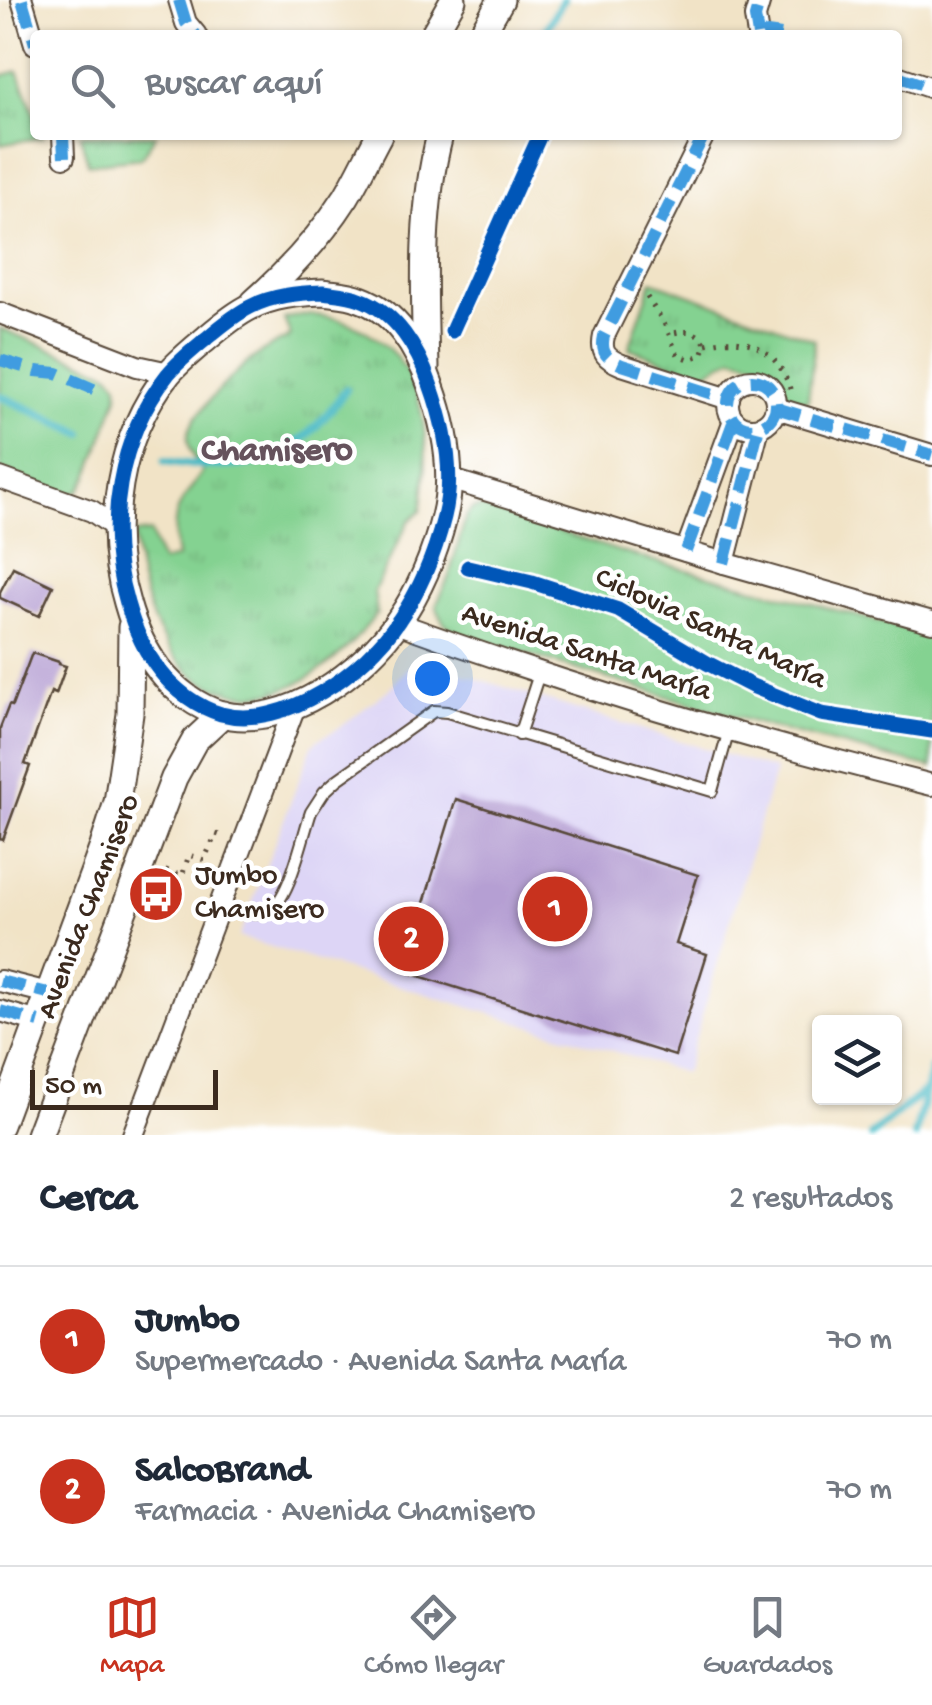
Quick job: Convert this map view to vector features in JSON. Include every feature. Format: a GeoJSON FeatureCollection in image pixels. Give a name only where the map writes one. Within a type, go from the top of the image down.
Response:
{"type":"FeatureCollection","features":[{"type":"Feature","properties":{"kind":"street"},"geometry":{"type":"LineString","coordinates":[[22,0],[31,30]]}},
{"type":"Feature","properties":{"kind":"street"},"geometry":{"type":"LineString","coordinates":[[179,0],[191,30]]}},
{"type":"Feature","properties":{"kind":"street"},"geometry":{"type":"LineString","coordinates":[[437,30],[453,0]]}},
{"type":"Feature","properties":{"kind":"street"},"geometry":{"type":"LineString","coordinates":[[484,30],[501,0]]}},
{"type":"Feature","properties":{"kind":"street"},"geometry":{"type":"LineString","coordinates":[[758,30],[754,17],[760,0]]}},
{"type":"Feature","properties":{"kind":"street"},"geometry":{"type":"LineString","coordinates":[[902,78],[932,88]]}},
{"type":"Feature","properties":{"kind":"street"},"geometry":{"type":"LineString","coordinates":[[63,140],[64,158]]}},
{"type":"Feature","properties":{"kind":"street"},"geometry":{"type":"LineString","coordinates":[[248,308],[283,296],[334,293],[379,308],[408,339],[426,372],[444,430],[449,479],[436,545],[397,624],[358,667],[332,685],[295,706],[256,715],[222,714],[191,700],[166,679],[140,641],[116,561],[120,486],[143,416],[169,374],[278,280],[326,226],[376,140]]}},
{"type":"Feature","properties":{"kind":"street"},"geometry":{"type":"LineString","coordinates":[[426,372],[424,237],[439,140]]}},
{"type":"Feature","properties":{"kind":"street"},"geometry":{"type":"LineString","coordinates":[[702,140],[604,336],[602,349],[622,365],[729,398]]}},
{"type":"Feature","properties":{"kind":"street"},"geometry":{"type":"LineString","coordinates":[[0,313],[136,366],[169,374]]}},
{"type":"Feature","properties":{"kind":"street"},"geometry":{"type":"LineString","coordinates":[[757,381],[770,388],[776,408],[770,420],[758,428],[745,427],[734,420],[729,398],[736,386],[757,381]]}},
{"type":"Feature","properties":{"kind":"street"},"geometry":{"type":"LineString","coordinates":[[776,408],[932,455]]}},
{"type":"Feature","properties":{"kind":"street"},"geometry":{"type":"LineString","coordinates":[[686,551],[734,420]]}},
{"type":"Feature","properties":{"kind":"street"},"geometry":{"type":"LineString","coordinates":[[724,562],[758,428]]}},
{"type":"Feature","properties":{"kind":"street"},"geometry":{"type":"LineString","coordinates":[[0,478],[92,512],[115,527]]}},
{"type":"Feature","properties":{"kind":"street"},"geometry":{"type":"LineString","coordinates":[[449,479],[932,622]]}},
{"type":"Feature","properties":{"kind":"street","name":"Avenida Chamisero"},"geometry":{"type":"LineString","coordinates":[[0,1125],[116,802],[130,705],[130,617]]}},
{"type":"Feature","properties":{"kind":"street","name":"Avenida Santa María"},"geometry":{"type":"LineString","coordinates":[[397,624],[648,708],[932,785]]}},
{"type":"Feature","properties":{"kind":"street"},"geometry":{"type":"LineString","coordinates":[[133,1135],[295,706]]}},
{"type":"Feature","properties":{"kind":"street","name":"Avenida Chamisero"},"geometry":{"type":"LineString","coordinates":[[38,1135],[174,778],[195,740],[222,714]]}},
{"type":"Feature","properties":{"kind":"street"},"geometry":{"type":"LineString","coordinates":[[0,981],[48,993]]}},
{"type":"Feature","properties":{"kind":"street"},"geometry":{"type":"LineString","coordinates":[[0,1011],[39,1022]]}},
{"type":"Feature","properties":{"kind":"lane"},"geometry":{"type":"LineString","coordinates":[[518,734],[539,674]]}},
{"type":"Feature","properties":{"kind":"lane"},"geometry":{"type":"LineString","coordinates":[[221,904],[256,913],[277,906],[316,802],[337,780],[434,711],[712,791],[729,730]]}},
{"type":"Feature","properties":{"kind":"path"},"geometry":{"type":"LineString","coordinates":[[634,278],[670,334],[678,355],[689,359],[702,355],[706,344]]}},
{"type":"Feature","properties":{"kind":"path"},"geometry":{"type":"LineString","coordinates":[[670,334],[685,330],[699,334],[706,344]]}},
{"type":"Feature","properties":{"kind":"path"},"geometry":{"type":"LineString","coordinates":[[706,344],[737,340],[760,347],[787,380],[799,416]]}},
{"type":"Feature","properties":{"kind":"path"},"geometry":{"type":"LineString","coordinates":[[144,863],[182,876],[188,854],[204,860],[216,834],[228,838]]}},
{"type":"Feature","properties":{"kind":"shaded area"},"geometry":{"type":"Polygon","coordinates":[[[416,660],[775,770],[685,1073],[239,937],[312,746],[388,690],[416,660]]]}},
{"type":"Feature","properties":{"kind":"green space"},"geometry":{"type":"Polygon","coordinates":[[[18,71],[30,103],[30,139],[0,145],[0,76],[18,71]]]}},
{"type":"Feature","properties":{"kind":"green space"},"geometry":{"type":"Polygon","coordinates":[[[81,140],[153,140],[141,158],[88,164],[81,140]]]}},
{"type":"Feature","properties":{"kind":"green space"},"geometry":{"type":"Polygon","coordinates":[[[652,281],[815,340],[808,400],[793,401],[760,363],[733,357],[701,375],[629,348],[652,281]]]}},
{"type":"Feature","properties":{"kind":"green space"},"geometry":{"type":"Polygon","coordinates":[[[300,315],[333,318],[364,330],[401,364],[416,394],[424,426],[426,461],[421,511],[409,521],[374,591],[377,613],[347,648],[329,664],[288,687],[243,694],[198,679],[164,641],[148,607],[134,534],[150,532],[161,562],[177,558],[175,520],[203,471],[189,445],[191,426],[206,404],[239,371],[260,353],[291,336],[284,319],[300,315]]]}},
{"type":"Feature","properties":{"kind":"green space"},"geometry":{"type":"Polygon","coordinates":[[[0,328],[109,373],[118,384],[118,396],[88,477],[80,490],[67,496],[0,469],[0,328]]]}},
{"type":"Feature","properties":{"kind":"green space"},"geometry":{"type":"Polygon","coordinates":[[[483,507],[625,553],[932,636],[932,768],[770,727],[459,634],[443,622],[436,606],[466,516],[472,509],[483,507]]]}},
{"type":"Feature","properties":{"kind":"building"},"geometry":{"type":"Polygon","coordinates":[[[13,567],[53,586],[39,616],[0,598],[13,567]]]}},
{"type":"Feature","properties":{"kind":"building"},"geometry":{"type":"Polygon","coordinates":[[[32,653],[66,666],[56,694],[51,692],[3,840],[0,728],[32,653]]]}},
{"type":"Feature","properties":{"kind":"building"},"geometry":{"type":"Polygon","coordinates":[[[456,799],[698,875],[676,944],[707,954],[675,1056],[403,971],[456,799]]]}},
{"type":"Feature","properties":{"kind":"waterway"},"geometry":{"type":"LineString","coordinates":[[546,30],[563,0]]}},
{"type":"Feature","properties":{"kind":"waterway"},"geometry":{"type":"LineString","coordinates":[[165,461],[222,466],[269,458],[309,433],[346,389]]}},
{"type":"Feature","properties":{"kind":"waterway"},"geometry":{"type":"LineString","coordinates":[[0,396],[82,433]]}},
{"type":"Feature","properties":{"kind":"waterway"},"geometry":{"type":"LineString","coordinates":[[915,1135],[932,1068]]}},
{"type":"Feature","properties":{"kind":"waterway"},"geometry":{"type":"LineString","coordinates":[[871,1135],[925,1091]]}},
{"type":"Feature","properties":{"kind":"marked path"},"geometry":{"type":"LineString","coordinates":[[22,0],[31,30]]}},
{"type":"Feature","properties":{"kind":"marked path"},"geometry":{"type":"LineString","coordinates":[[179,0],[192,30]]}},
{"type":"Feature","properties":{"kind":"marked path"},"geometry":{"type":"LineString","coordinates":[[757,30],[755,17],[760,0]]}},
{"type":"Feature","properties":{"kind":"marked path"},"geometry":{"type":"LineString","coordinates":[[902,78],[932,88]]}},
{"type":"Feature","properties":{"kind":"marked path"},"geometry":{"type":"LineString","coordinates":[[63,140],[64,157]]}},
{"type":"Feature","properties":{"kind":"marked path"},"geometry":{"type":"LineString","coordinates":[[702,140],[604,336],[603,347],[609,358],[622,365],[729,399]]}},
{"type":"Feature","properties":{"kind":"marked path"},"geometry":{"type":"LineString","coordinates":[[0,360],[57,373],[100,392]]}},
{"type":"Feature","properties":{"kind":"marked path"},"geometry":{"type":"LineString","coordinates":[[752,380],[769,387],[776,404],[769,421],[752,428],[735,421],[728,404],[735,387],[752,380]]}},
{"type":"Feature","properties":{"kind":"marked path"},"geometry":{"type":"LineString","coordinates":[[776,408],[932,455]]}},
{"type":"Feature","properties":{"kind":"marked path"},"geometry":{"type":"LineString","coordinates":[[686,551],[734,420]]}},
{"type":"Feature","properties":{"kind":"marked path"},"geometry":{"type":"LineString","coordinates":[[724,563],[759,427]]}},
{"type":"Feature","properties":{"kind":"marked path"},"geometry":{"type":"LineString","coordinates":[[0,981],[48,993]]}},
{"type":"Feature","properties":{"kind":"marked path"},"geometry":{"type":"LineString","coordinates":[[0,1011],[39,1022]]}},
{"type":"Feature","properties":{"kind":"cycle path"},"geometry":{"type":"LineString","coordinates":[[452,331],[538,140]]}},
{"type":"Feature","properties":{"kind":"cycle path"},"geometry":{"type":"LineString","coordinates":[[323,292],[356,297],[373,305],[395,322],[419,358],[447,449],[449,483],[444,517],[414,596],[385,639],[366,658],[322,692],[297,705],[246,717],[221,714],[195,702],[166,678],[149,655],[133,621],[120,574],[117,544],[120,484],[127,454],[137,426],[168,374],[217,330],[244,310],[268,300],[323,292]]}},
{"type":"Feature","properties":{"kind":"cycle path","name":"Ciclovia Santa María"},"geometry":{"type":"LineString","coordinates":[[468,567],[532,582],[618,610],[707,663],[821,714],[932,731]]}},
{"type":"Feature","properties":{"kind":"place","name":"Jumbo Chamisero"},"geometry":{"type":"Point","coordinates":[156,894]}},
{"type":"Feature","properties":{"kind":"place","name":"Jumbo"},"geometry":{"type":"Point","coordinates":[555,909]}},
{"type":"Feature","properties":{"kind":"place","name":"SalcoBrand"},"geometry":{"type":"Point","coordinates":[411,939]}},
{"type":"Feature","properties":{"kind":"district","name":"Chamisero"},"geometry":{"type":"Point","coordinates":[277,452]}}]}
